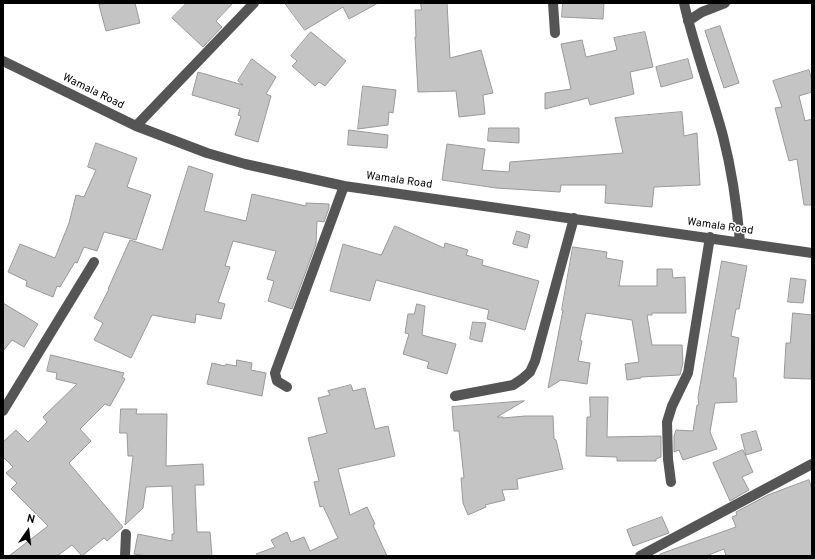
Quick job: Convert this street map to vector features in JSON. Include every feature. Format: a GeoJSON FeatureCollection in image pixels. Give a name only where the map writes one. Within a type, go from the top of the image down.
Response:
{"type":"FeatureCollection","features":[{"type":"Feature","properties":{"kind":"street"},"geometry":{"type":"LineString","coordinates":[[136,126],[254,3]]}},
{"type":"Feature","properties":{"kind":"street"},"geometry":{"type":"LineString","coordinates":[[553,3],[555,33]]}},
{"type":"Feature","properties":{"kind":"street"},"geometry":{"type":"LineString","coordinates":[[684,3],[728,154],[734,186],[740,242]]}},
{"type":"Feature","properties":{"kind":"street"},"geometry":{"type":"LineString","coordinates":[[688,21],[702,12],[725,3]]}},
{"type":"Feature","properties":{"kind":"street","name":"Wamala Road"},"geometry":{"type":"LineString","coordinates":[[3,61],[136,126],[207,153],[245,164],[344,186],[710,237],[812,253]]}},
{"type":"Feature","properties":{"kind":"street"},"geometry":{"type":"LineString","coordinates":[[287,387],[278,381],[275,373],[344,186]]}},
{"type":"Feature","properties":{"kind":"street"},"geometry":{"type":"LineString","coordinates":[[455,396],[513,385],[522,380],[530,372],[535,361],[574,218]]}},
{"type":"Feature","properties":{"kind":"street"},"geometry":{"type":"LineString","coordinates":[[671,482],[668,459],[667,422],[672,406],[688,373],[710,237]]}},
{"type":"Feature","properties":{"kind":"street"},"geometry":{"type":"LineString","coordinates":[[3,411],[94,262]]}},
{"type":"Feature","properties":{"kind":"street"},"geometry":{"type":"LineString","coordinates":[[640,556],[812,464]]}},
{"type":"Feature","properties":{"kind":"street"},"geometry":{"type":"LineString","coordinates":[[125,556],[126,534]]}},
{"type":"Feature","properties":{"kind":"building"},"geometry":{"type":"Polygon","coordinates":[[[108,3],[135,3],[140,23],[106,31],[99,5],[108,3]]]}},
{"type":"Feature","properties":{"kind":"building"},"geometry":{"type":"Polygon","coordinates":[[[187,3],[233,3],[216,21],[222,27],[203,47],[172,18],[187,3]]]}},
{"type":"Feature","properties":{"kind":"building"},"geometry":{"type":"Polygon","coordinates":[[[285,3],[378,3],[349,19],[343,7],[305,30],[285,3]]]}},
{"type":"Feature","properties":{"kind":"building"},"geometry":{"type":"Polygon","coordinates":[[[421,3],[447,3],[450,58],[481,50],[493,93],[483,95],[485,114],[459,117],[456,91],[418,92],[415,10],[421,10],[421,3]]]}},
{"type":"Feature","properties":{"kind":"building"},"geometry":{"type":"Polygon","coordinates":[[[563,3],[604,3],[603,19],[562,17],[563,3]]]}},
{"type":"Feature","properties":{"kind":"building"},"geometry":{"type":"Polygon","coordinates":[[[720,26],[739,83],[724,88],[705,31],[720,26]]]}},
{"type":"Feature","properties":{"kind":"building"},"geometry":{"type":"Polygon","coordinates":[[[311,32],[346,61],[325,86],[319,82],[315,86],[292,66],[297,61],[291,56],[311,32]]]}},
{"type":"Feature","properties":{"kind":"building"},"geometry":{"type":"Polygon","coordinates":[[[645,32],[653,67],[630,72],[634,94],[590,105],[588,98],[545,109],[545,93],[571,89],[561,44],[582,40],[586,57],[617,50],[614,38],[645,32]]]}},
{"type":"Feature","properties":{"kind":"building"},"geometry":{"type":"Polygon","coordinates":[[[252,59],[276,77],[266,94],[271,96],[258,142],[235,135],[241,116],[238,115],[240,109],[192,95],[198,72],[243,85],[238,81],[252,59]]]}},
{"type":"Feature","properties":{"kind":"building"},"geometry":{"type":"Polygon","coordinates":[[[688,59],[693,78],[661,87],[656,67],[688,59]]]}},
{"type":"Feature","properties":{"kind":"building"},"geometry":{"type":"Polygon","coordinates":[[[809,70],[812,80],[812,92],[799,96],[805,121],[812,119],[812,205],[804,205],[797,159],[789,161],[775,108],[782,107],[773,81],[809,70]]]}},
{"type":"Feature","properties":{"kind":"building"},"geometry":{"type":"Polygon","coordinates":[[[363,86],[396,90],[393,113],[389,112],[388,125],[358,129],[363,86]]]}},
{"type":"Feature","properties":{"kind":"building"},"geometry":{"type":"Polygon","coordinates":[[[682,112],[684,136],[697,133],[700,185],[654,187],[652,207],[605,203],[606,185],[561,185],[560,192],[496,188],[442,180],[447,144],[485,149],[482,170],[509,172],[510,162],[623,153],[615,118],[682,112]]]}},
{"type":"Feature","properties":{"kind":"building"},"geometry":{"type":"Polygon","coordinates":[[[489,128],[519,128],[519,143],[488,141],[489,128]]]}},
{"type":"Feature","properties":{"kind":"building"},"geometry":{"type":"Polygon","coordinates":[[[349,130],[388,135],[387,148],[348,145],[349,130]]]}},
{"type":"Feature","properties":{"kind":"building"},"geometry":{"type":"Polygon","coordinates":[[[96,143],[137,158],[127,187],[151,195],[136,240],[104,232],[97,251],[84,247],[77,263],[75,262],[60,287],[57,286],[53,297],[26,286],[27,281],[8,272],[20,244],[55,258],[69,223],[76,195],[84,197],[96,170],[88,167],[96,143]]]}},
{"type":"Feature","properties":{"kind":"building"},"geometry":{"type":"Polygon","coordinates":[[[189,166],[213,174],[204,211],[246,221],[252,194],[306,206],[306,203],[329,204],[329,208],[324,222],[317,221],[316,244],[292,309],[268,301],[274,281],[267,279],[276,251],[233,241],[225,266],[230,267],[218,302],[225,304],[221,319],[196,314],[195,323],[152,315],[131,358],[94,340],[103,323],[94,318],[109,289],[130,240],[162,250],[189,166]]]}},
{"type":"Feature","properties":{"kind":"building"},"geometry":{"type":"Polygon","coordinates":[[[395,226],[444,248],[445,243],[468,250],[466,255],[483,260],[482,265],[539,281],[525,330],[487,319],[489,310],[376,280],[370,301],[330,291],[343,244],[381,255],[395,226]]]}},
{"type":"Feature","properties":{"kind":"building"},"geometry":{"type":"Polygon","coordinates":[[[517,231],[530,235],[527,248],[513,244],[517,231]]]}},
{"type":"Feature","properties":{"kind":"building"},"geometry":{"type":"Polygon","coordinates":[[[573,247],[607,252],[606,258],[623,261],[619,286],[657,286],[657,269],[672,269],[673,278],[685,277],[686,313],[652,313],[652,315],[647,315],[652,345],[682,345],[683,363],[680,375],[641,377],[627,380],[625,364],[639,362],[632,320],[586,313],[580,340],[582,341],[578,361],[590,363],[587,384],[561,380],[548,388],[573,247]]]}},
{"type":"Feature","properties":{"kind":"building"},"geometry":{"type":"Polygon","coordinates":[[[722,261],[747,266],[739,309],[736,309],[731,336],[739,338],[733,378],[736,378],[737,402],[715,403],[710,432],[717,449],[683,460],[679,450],[674,452],[674,436],[676,430],[693,431],[697,405],[699,405],[698,398],[722,261]]]}},
{"type":"Feature","properties":{"kind":"building"},"geometry":{"type":"Polygon","coordinates":[[[791,278],[806,280],[803,303],[788,302],[791,278]]]}},
{"type":"Feature","properties":{"kind":"building"},"geometry":{"type":"Polygon","coordinates":[[[3,303],[38,324],[24,347],[12,340],[3,351],[3,303]]]}},
{"type":"Feature","properties":{"kind":"building"},"geometry":{"type":"Polygon","coordinates":[[[417,304],[425,306],[422,335],[456,344],[447,374],[427,368],[429,362],[403,354],[409,334],[405,333],[408,314],[414,314],[417,304]]]}},
{"type":"Feature","properties":{"kind":"building"},"geometry":{"type":"Polygon","coordinates":[[[793,313],[812,315],[811,379],[784,378],[786,343],[790,343],[793,313]]]}},
{"type":"Feature","properties":{"kind":"building"},"geometry":{"type":"Polygon","coordinates":[[[473,322],[486,323],[482,342],[470,339],[473,322]]]}},
{"type":"Feature","properties":{"kind":"building"},"geometry":{"type":"Polygon","coordinates":[[[51,355],[124,373],[122,377],[125,379],[110,406],[105,404],[80,429],[91,441],[69,463],[123,527],[107,541],[104,538],[82,556],[72,545],[57,556],[9,556],[48,526],[11,489],[17,483],[6,473],[13,467],[3,457],[3,442],[16,430],[28,442],[47,422],[43,417],[77,384],[56,379],[57,373],[47,371],[51,355]]]}},
{"type":"Feature","properties":{"kind":"building"},"geometry":{"type":"Polygon","coordinates":[[[237,360],[252,363],[251,370],[266,373],[262,396],[207,384],[212,363],[225,366],[226,364],[236,366],[237,360]]]}},
{"type":"Feature","properties":{"kind":"building"},"geometry":{"type":"Polygon","coordinates":[[[351,385],[353,391],[365,388],[375,429],[388,426],[395,456],[338,469],[350,515],[367,507],[375,524],[373,525],[387,556],[257,556],[256,554],[275,547],[271,540],[287,532],[291,542],[304,537],[310,551],[338,538],[323,506],[320,507],[314,482],[319,481],[308,438],[327,433],[318,398],[330,395],[328,391],[351,385]]]}},
{"type":"Feature","properties":{"kind":"building"},"geometry":{"type":"Polygon","coordinates":[[[590,397],[608,397],[607,437],[661,436],[661,457],[656,459],[656,461],[617,461],[617,457],[586,456],[587,417],[590,417],[590,397]]]}},
{"type":"Feature","properties":{"kind":"building"},"geometry":{"type":"Polygon","coordinates":[[[524,401],[497,417],[553,416],[554,439],[556,440],[563,469],[517,479],[518,489],[502,490],[505,500],[485,505],[486,507],[468,515],[463,503],[461,478],[464,478],[459,431],[454,431],[452,407],[524,401]]]}},
{"type":"Feature","properties":{"kind":"building"},"geometry":{"type":"Polygon","coordinates":[[[121,409],[137,409],[136,414],[167,414],[166,466],[203,464],[204,485],[195,485],[197,532],[210,532],[212,556],[147,556],[134,554],[138,534],[172,541],[172,534],[174,534],[172,486],[146,487],[143,508],[125,525],[133,456],[128,456],[127,433],[120,433],[121,409]]]}},
{"type":"Feature","properties":{"kind":"building"},"geometry":{"type":"Polygon","coordinates":[[[756,431],[762,450],[746,455],[741,435],[756,431]]]}},
{"type":"Feature","properties":{"kind":"building"},"geometry":{"type":"Polygon","coordinates":[[[743,450],[753,472],[742,477],[749,490],[730,501],[713,463],[743,450]]]}},
{"type":"Feature","properties":{"kind":"building"},"geometry":{"type":"Polygon","coordinates":[[[809,480],[812,489],[812,556],[726,556],[724,549],[706,556],[660,556],[660,554],[736,527],[732,517],[737,515],[736,512],[768,495],[809,480]]]}},
{"type":"Feature","properties":{"kind":"building"},"geometry":{"type":"Polygon","coordinates":[[[662,517],[669,533],[633,546],[627,530],[662,517]]]}}]}
